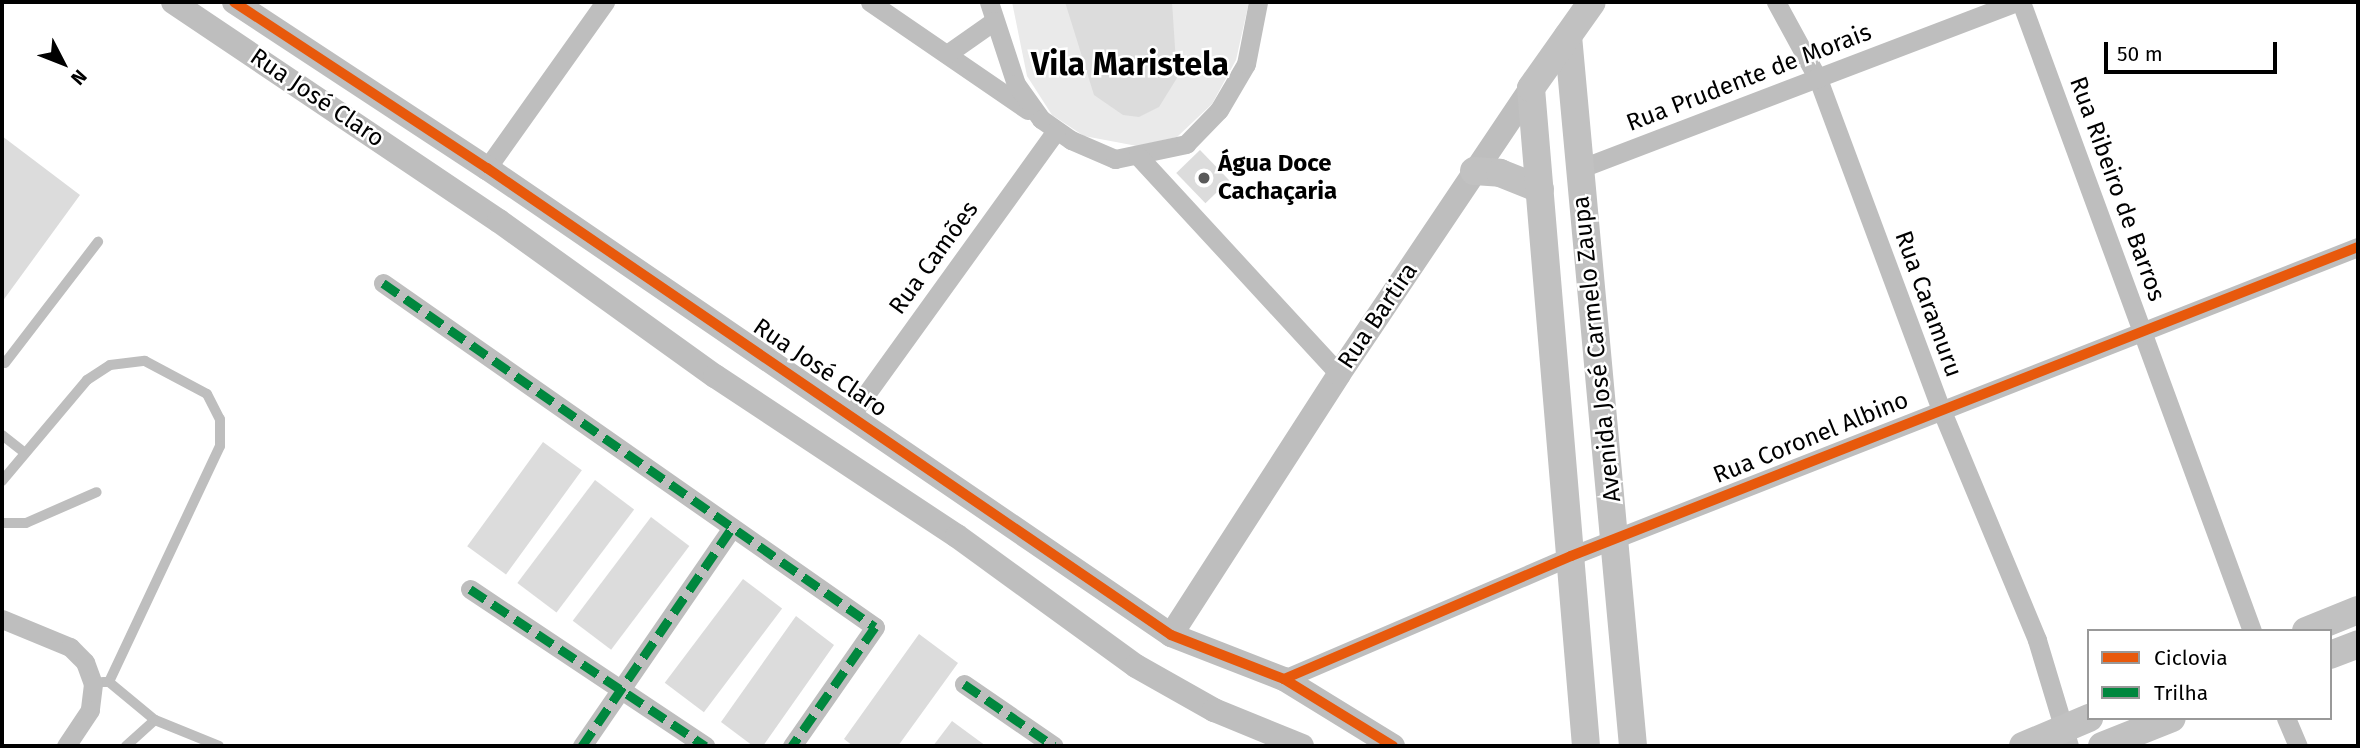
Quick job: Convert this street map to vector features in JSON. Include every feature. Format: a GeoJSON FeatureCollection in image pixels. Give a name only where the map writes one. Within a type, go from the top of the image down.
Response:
{"type":"FeatureCollection","features":[{"type":"Feature","properties":{"kind":"main road","name":"Rua Bartira"},"geometry":{"type":"LineString","coordinates":[[1531,88],[1592,2]]}},
{"type":"Feature","properties":{"kind":"main road","name":"Avenida José Carmelo Zaupa"},"geometry":{"type":"LineString","coordinates":[[1568,36],[1633,746]]}},
{"type":"Feature","properties":{"kind":"main road","name":"Avenida José Carmelo Zaupa"},"geometry":{"type":"LineString","coordinates":[[1531,88],[1586,746]]}},
{"type":"Feature","properties":{"kind":"main road"},"geometry":{"type":"LineString","coordinates":[[1474,171],[1500,173],[1540,189]]}},
{"type":"Feature","properties":{"kind":"main road"},"geometry":{"type":"LineString","coordinates":[[2311,629],[2358,610]]}},
{"type":"Feature","properties":{"kind":"main road"},"geometry":{"type":"LineString","coordinates":[[2332,654],[2358,644]]}},
{"type":"Feature","properties":{"kind":"main road"},"geometry":{"type":"LineString","coordinates":[[2102,746],[2167,720]]}},
{"type":"Feature","properties":{"kind":"main road"},"geometry":{"type":"LineString","coordinates":[[2023,746],[2074,731]]}},
{"type":"Feature","properties":{"kind":"street","name":"Rua José Claro"},"geometry":{"type":"LineString","coordinates":[[173,2],[499,221],[715,376],[957,536],[1136,666],[1214,710],[1302,746]]}},
{"type":"Feature","properties":{"kind":"street","name":"Rua José Claro"},"geometry":{"type":"LineString","coordinates":[[234,2],[487,168],[1171,635],[1284,679],[1394,746]]}},
{"type":"Feature","properties":{"kind":"street"},"geometry":{"type":"LineString","coordinates":[[487,168],[605,2]]}},
{"type":"Feature","properties":{"kind":"street"},"geometry":{"type":"LineString","coordinates":[[870,2],[1049,125],[1115,159],[1186,144],[1219,110],[1246,64],[1258,2]]}},
{"type":"Feature","properties":{"kind":"street","name":"Rua Caramuru"},"geometry":{"type":"LineString","coordinates":[[1776,2],[1818,79],[1941,409],[2074,731]]}},
{"type":"Feature","properties":{"kind":"street","name":"Rua Prudente de Morais"},"geometry":{"type":"LineString","coordinates":[[1579,169],[2015,2]]}},
{"type":"Feature","properties":{"kind":"street","name":"Rua Ribeiro de Barros"},"geometry":{"type":"LineString","coordinates":[[2021,2],[2251,629]]}},
{"type":"Feature","properties":{"kind":"street"},"geometry":{"type":"LineString","coordinates":[[947,54],[992,11],[1016,84],[1049,125]]}},
{"type":"Feature","properties":{"kind":"street","name":"Rua Bartira"},"geometry":{"type":"LineString","coordinates":[[1171,635],[1339,374],[1531,88]]}},
{"type":"Feature","properties":{"kind":"street","name":"Rua Camões"},"geometry":{"type":"LineString","coordinates":[[851,415],[1049,125]]}},
{"type":"Feature","properties":{"kind":"street"},"geometry":{"type":"LineString","coordinates":[[1138,156],[1339,374]]}},
{"type":"Feature","properties":{"kind":"street","name":"Rua Coronel Albino"},"geometry":{"type":"LineString","coordinates":[[1284,679],[1571,556],[2143,329],[2358,247]]}},
{"type":"Feature","properties":{"kind":"street"},"geometry":{"type":"LineString","coordinates":[[383,283],[876,627],[793,746]]}},
{"type":"Feature","properties":{"kind":"street"},"geometry":{"type":"LineString","coordinates":[[582,746],[732,528]]}},
{"type":"Feature","properties":{"kind":"street"},"geometry":{"type":"LineString","coordinates":[[470,589],[705,746]]}},
{"type":"Feature","properties":{"kind":"street"},"geometry":{"type":"LineString","coordinates":[[2,619],[69,647],[101,683],[90,710],[66,746]]}},
{"type":"Feature","properties":{"kind":"street"},"geometry":{"type":"LineString","coordinates":[[964,684],[1054,746]]}},
{"type":"Feature","properties":{"kind":"street"},"geometry":{"type":"LineString","coordinates":[[2287,720],[2298,746]]}},
{"type":"Feature","properties":{"kind":"lane"},"geometry":{"type":"LineString","coordinates":[[2,360],[5,363],[97,242]]}},
{"type":"Feature","properties":{"kind":"lane"},"geometry":{"type":"LineString","coordinates":[[2,481],[87,380],[110,365],[145,361],[207,394],[220,419],[219,446],[101,683],[155,720],[219,746]]}},
{"type":"Feature","properties":{"kind":"lane"},"geometry":{"type":"LineString","coordinates":[[2,435],[25,453]]}},
{"type":"Feature","properties":{"kind":"lane"},"geometry":{"type":"LineString","coordinates":[[2,523],[26,523],[97,492]]}},
{"type":"Feature","properties":{"kind":"lane"},"geometry":{"type":"LineString","coordinates":[[125,746],[155,720]]}},
{"type":"Feature","properties":{"kind":"shaded area"},"geometry":{"type":"Polygon","coordinates":[[[1012,2],[1249,2],[1236,60],[1212,104],[1177,137],[1137,146],[1084,136],[1052,115],[1027,76],[1012,2]]]}},
{"type":"Feature","properties":{"kind":"building"},"geometry":{"type":"Polygon","coordinates":[[[1065,2],[1172,2],[1177,78],[1159,107],[1139,117],[1123,115],[1094,95],[1065,2]]]}},
{"type":"Feature","properties":{"kind":"building"},"geometry":{"type":"Polygon","coordinates":[[[2,136],[80,195],[2,302],[2,136]]]}},
{"type":"Feature","properties":{"kind":"building","name":"Água Doce Cachaçaria"},"geometry":{"type":"Polygon","coordinates":[[[1200,150],[1229,180],[1205,203],[1176,173],[1200,150]]]}},
{"type":"Feature","properties":{"kind":"building"},"geometry":{"type":"Polygon","coordinates":[[[543,442],[582,470],[506,575],[467,546],[543,442]]]}},
{"type":"Feature","properties":{"kind":"building"},"geometry":{"type":"Polygon","coordinates":[[[595,480],[634,509],[556,613],[517,583],[595,480]]]}},
{"type":"Feature","properties":{"kind":"building"},"geometry":{"type":"Polygon","coordinates":[[[651,517],[689,546],[611,650],[573,621],[651,517]]]}},
{"type":"Feature","properties":{"kind":"building"},"geometry":{"type":"Polygon","coordinates":[[[743,579],[782,608],[704,712],[665,683],[743,579]]]}},
{"type":"Feature","properties":{"kind":"building"},"geometry":{"type":"Polygon","coordinates":[[[796,616],[834,645],[763,746],[753,746],[721,722],[796,616]]]}},
{"type":"Feature","properties":{"kind":"building"},"geometry":{"type":"Polygon","coordinates":[[[919,634],[958,663],[898,746],[853,746],[844,739],[919,634]]]}},
{"type":"Feature","properties":{"kind":"building"},"geometry":{"type":"Polygon","coordinates":[[[952,721],[986,746],[933,746],[952,721]]]}},
{"type":"Feature","properties":{"kind":"marked path"},"geometry":{"type":"LineString","coordinates":[[383,283],[875,627],[792,746]]}},
{"type":"Feature","properties":{"kind":"marked path"},"geometry":{"type":"LineString","coordinates":[[582,746],[732,528]]}},
{"type":"Feature","properties":{"kind":"marked path"},"geometry":{"type":"LineString","coordinates":[[470,589],[705,746]]}},
{"type":"Feature","properties":{"kind":"marked path"},"geometry":{"type":"LineString","coordinates":[[964,684],[1054,746]]}},
{"type":"Feature","properties":{"kind":"cycle path"},"geometry":{"type":"LineString","coordinates":[[234,2],[487,168],[1171,635],[1284,679],[1393,746]]}},
{"type":"Feature","properties":{"kind":"cycle path"},"geometry":{"type":"LineString","coordinates":[[1284,679],[1571,556],[2358,247]]}},
{"type":"Feature","properties":{"kind":"place","name":"Água Doce Cachaçaria"},"geometry":{"type":"Point","coordinates":[1204,178]}},
{"type":"Feature","properties":{"kind":"district","name":"Vila Maristela"},"geometry":{"type":"Point","coordinates":[1130,64]}}]}
